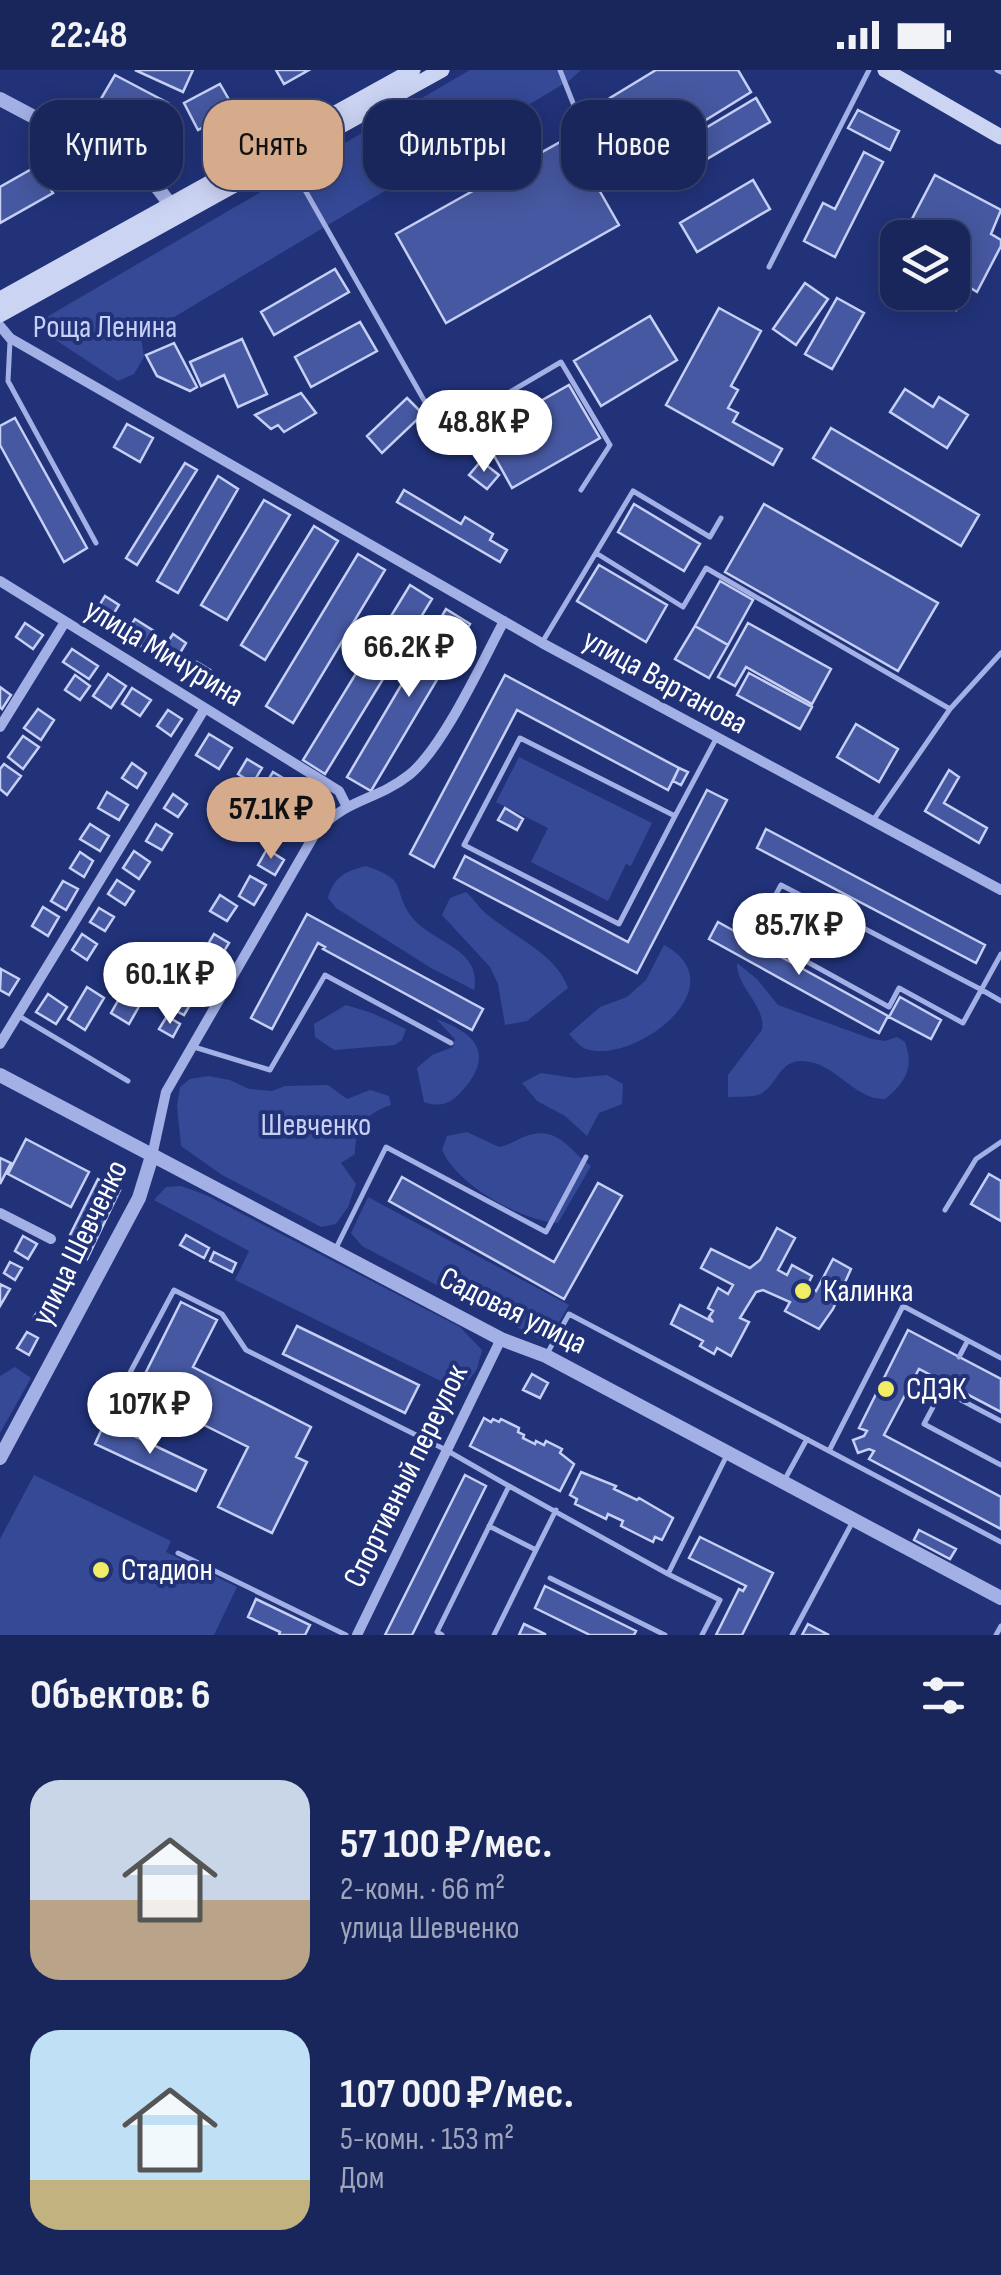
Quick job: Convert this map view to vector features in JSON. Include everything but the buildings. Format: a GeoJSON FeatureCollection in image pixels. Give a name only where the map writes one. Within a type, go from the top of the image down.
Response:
{"type":"FeatureCollection","features":[{"type":"Feature","properties":{"kind":"main road"},"geometry":{"type":"LineString","coordinates":[[0,315],[413,70]]}},
{"type":"Feature","properties":{"kind":"main road"},"geometry":{"type":"LineString","coordinates":[[343,126],[442,70]]}},
{"type":"Feature","properties":{"kind":"main road"},"geometry":{"type":"LineString","coordinates":[[884,70],[1001,137]]}},
{"type":"Feature","properties":{"kind":"main road"},"geometry":{"type":"LineString","coordinates":[[0,299],[219,190]]}},
{"type":"Feature","properties":{"kind":"street"},"geometry":{"type":"LineString","coordinates":[[0,100],[151,179],[175,211]]}},
{"type":"Feature","properties":{"kind":"street","name":"улица Вартанова"},"geometry":{"type":"LineString","coordinates":[[0,326],[10,338],[504,622],[1001,890]]}},
{"type":"Feature","properties":{"kind":"street","name":"улица Мичурина"},"geometry":{"type":"LineString","coordinates":[[0,580],[340,791],[346,805]]}},
{"type":"Feature","properties":{"kind":"street"},"geometry":{"type":"LineString","coordinates":[[0,727],[65,622]]}},
{"type":"Feature","properties":{"kind":"street","name":"улица Шевченко"},"geometry":{"type":"LineString","coordinates":[[0,1458],[139,1198],[166,1092],[316,832],[346,805],[394,786],[423,762],[504,622]]}},
{"type":"Feature","properties":{"kind":"street"},"geometry":{"type":"LineString","coordinates":[[0,1044],[4,1027],[18,1015],[205,708]]}},
{"type":"Feature","properties":{"kind":"street","name":"Садовая улица"},"geometry":{"type":"LineString","coordinates":[[0,1075],[501,1340],[546,1356],[1001,1598]]}},
{"type":"Feature","properties":{"kind":"street"},"geometry":{"type":"LineString","coordinates":[[0,1213],[51,1239]]}},
{"type":"Feature","properties":{"kind":"street","name":"Спортивный переулок"},"geometry":{"type":"LineString","coordinates":[[357,1635],[501,1340]]}},
{"type":"Feature","properties":{"kind":"lane"},"geometry":{"type":"LineString","coordinates":[[560,70],[572,100]]}},
{"type":"Feature","properties":{"kind":"lane"},"geometry":{"type":"LineString","coordinates":[[769,267],[869,70]]}},
{"type":"Feature","properties":{"kind":"lane"},"geometry":{"type":"LineString","coordinates":[[305,190],[442,432],[561,362],[610,445],[581,490]]}},
{"type":"Feature","properties":{"kind":"lane"},"geometry":{"type":"LineString","coordinates":[[10,338],[8,381],[96,543]]}},
{"type":"Feature","properties":{"kind":"lane"},"geometry":{"type":"LineString","coordinates":[[542,643],[634,491],[710,537],[721,518]]}},
{"type":"Feature","properties":{"kind":"lane"},"geometry":{"type":"LineString","coordinates":[[596,553],[683,607],[706,568],[950,710]]}},
{"type":"Feature","properties":{"kind":"lane"},"geometry":{"type":"LineString","coordinates":[[872,821],[950,710],[1001,653]]}},
{"type":"Feature","properties":{"kind":"lane"},"geometry":{"type":"LineString","coordinates":[[675,816],[520,738],[464,845],[619,924],[716,739]]}},
{"type":"Feature","properties":{"kind":"lane"},"geometry":{"type":"LineString","coordinates":[[1001,954],[982,990],[963,1023],[899,988],[889,1007],[755,933],[782,885],[982,990],[1001,1002]]}},
{"type":"Feature","properties":{"kind":"lane"},"geometry":{"type":"LineString","coordinates":[[192,1046],[270,1070],[326,974],[451,1043]]}},
{"type":"Feature","properties":{"kind":"lane"},"geometry":{"type":"LineString","coordinates":[[18,1015],[128,1081]]}},
{"type":"Feature","properties":{"kind":"lane"},"geometry":{"type":"LineString","coordinates":[[945,1210],[976,1159],[1001,1142]]}},
{"type":"Feature","properties":{"kind":"lane"},"geometry":{"type":"LineString","coordinates":[[334,1251],[386,1147],[546,1232],[586,1158]]}},
{"type":"Feature","properties":{"kind":"lane"},"geometry":{"type":"LineString","coordinates":[[116,1399],[174,1290],[222,1314],[246,1350],[446,1450],[720,1600],[702,1635]]}},
{"type":"Feature","properties":{"kind":"lane"},"geometry":{"type":"LineString","coordinates":[[830,1451],[904,1306],[1001,1358]]}},
{"type":"Feature","properties":{"kind":"lane"},"geometry":{"type":"LineString","coordinates":[[546,1356],[570,1314],[1001,1542]]}},
{"type":"Feature","properties":{"kind":"lane"},"geometry":{"type":"LineString","coordinates":[[959,1357],[967,1340]]}},
{"type":"Feature","properties":{"kind":"lane"},"geometry":{"type":"LineString","coordinates":[[946,1383],[924,1424],[1001,1466]]}},
{"type":"Feature","properties":{"kind":"lane"},"geometry":{"type":"LineString","coordinates":[[942,1390],[1001,1421]]}},
{"type":"Feature","properties":{"kind":"lane"},"geometry":{"type":"LineString","coordinates":[[784,1482],[806,1439]]}},
{"type":"Feature","properties":{"kind":"lane"},"geometry":{"type":"LineString","coordinates":[[668,1574],[728,1453]]}},
{"type":"Feature","properties":{"kind":"lane"},"geometry":{"type":"LineString","coordinates":[[442,1635],[437,1632],[509,1486]]}},
{"type":"Feature","properties":{"kind":"lane"},"geometry":{"type":"LineString","coordinates":[[494,1635],[556,1510]]}},
{"type":"Feature","properties":{"kind":"lane"},"geometry":{"type":"LineString","coordinates":[[792,1635],[854,1520]]}},
{"type":"Feature","properties":{"kind":"lane"},"geometry":{"type":"LineString","coordinates":[[489,1526],[536,1550]]}},
{"type":"Feature","properties":{"kind":"lane"},"geometry":{"type":"LineString","coordinates":[[178,1553],[346,1635]]}},
{"type":"Feature","properties":{"kind":"lane"},"geometry":{"type":"LineString","coordinates":[[550,1578],[665,1635]]}},
{"type":"Feature","properties":{"kind":"lane"},"geometry":{"type":"LineString","coordinates":[[996,1635],[1001,1626]]}},
{"type":"Feature","properties":{"kind":"green space","name":"Роща Ленина"},"geometry":{"type":"Polygon","coordinates":[[[470,70],[581,70],[537,100],[419,100],[470,70]]]}},
{"type":"Feature","properties":{"kind":"green space","name":"Роща Ленина"},"geometry":{"type":"Polygon","coordinates":[[[363,132],[363,190],[386,190],[141,337],[144,357],[134,374],[118,381],[33,325],[264,190],[343,190],[343,144],[363,132]]]}},
{"type":"Feature","properties":{"kind":"green space"},"geometry":{"type":"Polygon","coordinates":[[[519,757],[652,823],[608,901],[531,862],[548,828],[496,802],[519,757]]]}},
{"type":"Feature","properties":{"kind":"green space"},"geometry":{"type":"Polygon","coordinates":[[[366,866],[389,876],[398,886],[411,916],[463,955],[475,976],[474,990],[431,968],[336,908],[328,898],[337,880],[366,866]]]}},
{"type":"Feature","properties":{"kind":"green space"},"geometry":{"type":"Polygon","coordinates":[[[466,892],[486,914],[545,956],[563,976],[568,988],[527,1021],[505,1025],[498,984],[490,967],[442,915],[450,898],[466,892]]]}},
{"type":"Feature","properties":{"kind":"green space"},"geometry":{"type":"Polygon","coordinates":[[[664,945],[684,962],[690,980],[685,1000],[672,1018],[629,1045],[606,1051],[579,1045],[569,1034],[600,1007],[627,997],[646,980],[664,945]]]}},
{"type":"Feature","properties":{"kind":"green space"},"geometry":{"type":"Polygon","coordinates":[[[737,963],[757,979],[778,1005],[872,1039],[885,1041],[897,1037],[905,1042],[908,1067],[898,1087],[885,1099],[874,1098],[824,1067],[801,1061],[783,1069],[760,1094],[728,1097],[728,1075],[762,1030],[760,1013],[741,981],[737,963]]]}},
{"type":"Feature","properties":{"kind":"green space"},"geometry":{"type":"Polygon","coordinates":[[[346,1005],[406,1029],[402,1040],[395,1045],[334,1050],[315,1037],[314,1024],[346,1005]]]}},
{"type":"Feature","properties":{"kind":"green space"},"geometry":{"type":"Polygon","coordinates":[[[436,1019],[467,1035],[478,1050],[479,1059],[461,1093],[451,1101],[432,1104],[424,1102],[417,1068],[432,1055],[453,1047],[455,1039],[436,1019]]]}},
{"type":"Feature","properties":{"kind":"green space"},"geometry":{"type":"Polygon","coordinates":[[[541,1073],[574,1078],[607,1075],[623,1084],[622,1104],[599,1113],[587,1136],[565,1116],[537,1101],[522,1083],[541,1073]]]}},
{"type":"Feature","properties":{"kind":"green space","name":"Шевченко"},"geometry":{"type":"Polygon","coordinates":[[[208,1076],[249,1089],[272,1091],[285,1086],[328,1085],[347,1099],[370,1090],[389,1096],[391,1105],[364,1122],[355,1154],[341,1163],[356,1184],[348,1207],[336,1224],[321,1227],[222,1175],[181,1146],[177,1106],[180,1087],[190,1079],[208,1076]]]}},
{"type":"Feature","properties":{"kind":"green space"},"geometry":{"type":"Polygon","coordinates":[[[467,1132],[499,1147],[529,1135],[549,1134],[591,1166],[558,1223],[509,1208],[462,1176],[442,1150],[447,1136],[467,1132]]]}},
{"type":"Feature","properties":{"kind":"green space"},"geometry":{"type":"Polygon","coordinates":[[[181,1186],[206,1195],[460,1327],[482,1350],[477,1369],[461,1391],[235,1280],[249,1251],[154,1200],[166,1187],[181,1186]]]}},
{"type":"Feature","properties":{"kind":"green space"},"geometry":{"type":"Polygon","coordinates":[[[368,1197],[569,1305],[547,1343],[362,1246],[351,1233],[368,1197]]]}},
{"type":"Feature","properties":{"kind":"green space"},"geometry":{"type":"Polygon","coordinates":[[[15,1367],[31,1378],[0,1433],[0,1376],[15,1367]]]}},
{"type":"Feature","properties":{"kind":"green space","name":"Стадион"},"geometry":{"type":"Polygon","coordinates":[[[34,1475],[171,1541],[166,1552],[237,1587],[214,1635],[0,1635],[0,1539],[34,1475]]]}},
{"type":"Feature","properties":{"kind":"place","name":"Калинка"},"geometry":{"type":"Point","coordinates":[803,1291]}},
{"type":"Feature","properties":{"kind":"place","name":"СДЭК"},"geometry":{"type":"Point","coordinates":[886,1389]}},
{"type":"Feature","properties":{"kind":"place","name":"Стадион"},"geometry":{"type":"Point","coordinates":[101,1570]}}]}
